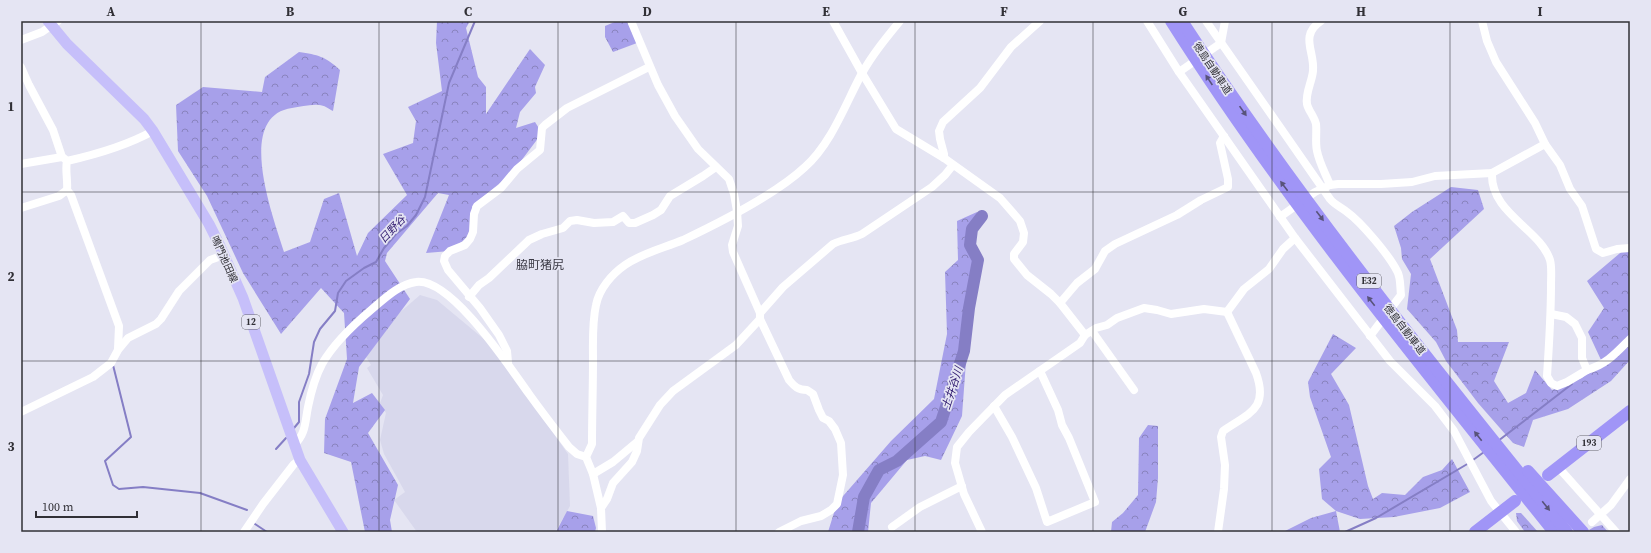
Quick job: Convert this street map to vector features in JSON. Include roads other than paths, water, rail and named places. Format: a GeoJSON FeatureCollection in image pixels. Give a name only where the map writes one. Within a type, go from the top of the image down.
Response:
{"type":"FeatureCollection","features":[{"type":"Feature","properties":{"kind":"highway","name":"徳島自動車道"},"geometry":{"type":"LineString","coordinates":[[1171,21],[1263,159],[1340,261],[1554,532]]}},
{"type":"Feature","properties":{"kind":"highway","name":"徳島自動車道"},"geometry":{"type":"LineString","coordinates":[[1182,21],[1272,153],[1451,388],[1567,532]]}},
{"type":"Feature","properties":{"kind":"highway"},"geometry":{"type":"LineString","coordinates":[[1451,388],[1583,532]]}},
{"type":"Feature","properties":{"kind":"highway","name":"193"},"geometry":{"type":"LineString","coordinates":[[1548,475],[1630,411]]}},
{"type":"Feature","properties":{"kind":"highway"},"geometry":{"type":"LineString","coordinates":[[1493,455],[1547,532]]}},
{"type":"Feature","properties":{"kind":"highway"},"geometry":{"type":"LineString","coordinates":[[1475,532],[1514,501]]}},
{"type":"Feature","properties":{"kind":"main road","name":"鳴門池田線"},"geometry":{"type":"LineString","coordinates":[[53,23],[67,44],[130,104],[153,131],[209,224],[242,298],[300,460],[343,532]]}},
{"type":"Feature","properties":{"kind":"street"},"geometry":{"type":"LineString","coordinates":[[630,21],[649,67],[675,116],[698,149],[729,179],[734,194],[738,226],[732,245],[733,252],[789,380],[795,387],[801,390],[808,390],[813,394],[823,418],[829,421],[835,429],[841,443],[843,475],[838,504],[822,516],[801,521],[779,532]]}},
{"type":"Feature","properties":{"kind":"street"},"geometry":{"type":"LineString","coordinates":[[833,21],[896,129],[944,158],[1000,198],[1020,221],[1024,233],[1023,242],[1014,254],[1014,259],[1027,275],[1051,294],[1088,333],[1134,390]]}},
{"type":"Feature","properties":{"kind":"street"},"geometry":{"type":"LineString","coordinates":[[602,532],[601,508],[593,474],[586,457],[592,444],[593,345],[596,305],[603,287],[614,273],[626,264],[683,240],[764,196],[796,175],[821,151],[862,73],[872,57],[900,21]]}},
{"type":"Feature","properties":{"kind":"street"},"geometry":{"type":"LineString","coordinates":[[944,158],[939,131],[943,122],[980,88],[1011,47],[1040,21]]}},
{"type":"Feature","properties":{"kind":"street"},"geometry":{"type":"LineString","coordinates":[[1147,21],[1182,70],[1224,136],[1295,238],[1373,333],[1390,361],[1435,406],[1454,431],[1491,501],[1516,532]]}},
{"type":"Feature","properties":{"kind":"street"},"geometry":{"type":"LineString","coordinates":[[1206,21],[1322,189],[1335,205],[1347,211],[1386,253],[1398,272],[1401,295],[1373,333]]}},
{"type":"Feature","properties":{"kind":"street"},"geometry":{"type":"LineString","coordinates":[[1182,70],[1221,43],[1225,21]]}},
{"type":"Feature","properties":{"kind":"street"},"geometry":{"type":"LineString","coordinates":[[1321,21],[1313,26],[1310,33],[1313,71],[1307,93],[1307,106],[1313,115],[1316,125],[1317,152],[1322,189]]}},
{"type":"Feature","properties":{"kind":"street"},"geometry":{"type":"LineString","coordinates":[[1482,21],[1487,41],[1496,62],[1535,124],[1545,144],[1560,165],[1570,189],[1582,206],[1596,249],[1603,253],[1617,249],[1630,248]]}},
{"type":"Feature","properties":{"kind":"street"},"geometry":{"type":"LineString","coordinates":[[21,40],[42,32],[53,23]]}},
{"type":"Feature","properties":{"kind":"street"},"geometry":{"type":"LineString","coordinates":[[21,67],[53,130],[64,159],[67,190],[71,194],[119,326],[118,350]]}},
{"type":"Feature","properties":{"kind":"street"},"geometry":{"type":"LineString","coordinates":[[508,362],[507,351],[498,335],[480,308],[469,297],[448,270],[444,262],[446,256],[450,251],[465,245],[470,239],[473,232],[474,214],[477,206],[501,188],[517,169],[537,154],[541,145],[542,128],[544,125],[567,108],[649,67]]}},
{"type":"Feature","properties":{"kind":"street"},"geometry":{"type":"LineString","coordinates":[[21,164],[100,154],[129,143],[153,131]]}},
{"type":"Feature","properties":{"kind":"street"},"geometry":{"type":"LineString","coordinates":[[1060,303],[1077,283],[1095,269],[1105,251],[1115,244],[1177,215],[1201,200],[1228,187],[1228,179],[1220,143],[1224,136]]}},
{"type":"Feature","properties":{"kind":"street"},"geometry":{"type":"LineString","coordinates":[[1280,217],[1322,189],[1338,184],[1404,182],[1435,176],[1492,173],[1545,144]]}},
{"type":"Feature","properties":{"kind":"street"},"geometry":{"type":"LineString","coordinates":[[593,474],[613,462],[637,442],[650,419],[667,396],[736,345],[783,287],[833,244],[862,234],[932,187],[945,175],[953,164]]}},
{"type":"Feature","properties":{"kind":"street"},"geometry":{"type":"LineString","coordinates":[[469,297],[479,285],[489,278],[529,240],[542,234],[563,228],[570,221],[577,220],[594,223],[613,222],[623,216],[629,223],[635,223],[661,210],[673,193],[704,176],[716,167]]}},
{"type":"Feature","properties":{"kind":"street"},"geometry":{"type":"LineString","coordinates":[[1492,173],[1492,179],[1499,200],[1543,248],[1550,261],[1551,314],[1547,376],[1551,383],[1557,386],[1587,370],[1600,366],[1630,339]]}},
{"type":"Feature","properties":{"kind":"street"},"geometry":{"type":"LineString","coordinates":[[21,208],[59,196],[67,190]]}},
{"type":"Feature","properties":{"kind":"street"},"geometry":{"type":"LineString","coordinates":[[1227,312],[1244,289],[1269,269],[1283,249],[1295,238]]}},
{"type":"Feature","properties":{"kind":"street"},"geometry":{"type":"LineString","coordinates":[[21,412],[93,377],[110,363],[128,338],[156,324],[161,319],[179,291],[210,260],[224,255]]}},
{"type":"Feature","properties":{"kind":"street"},"geometry":{"type":"LineString","coordinates":[[294,445],[300,440],[305,429],[308,406],[315,378],[333,347],[358,321],[403,286],[417,281],[437,288],[468,314],[508,362],[528,393],[569,447],[577,454],[586,457]]}},
{"type":"Feature","properties":{"kind":"street"},"geometry":{"type":"LineString","coordinates":[[982,532],[962,486],[955,463],[957,447],[969,432],[1005,395],[1080,343],[1088,333],[1107,325],[1117,318],[1144,308],[1171,314],[1204,309],[1227,312]]}},
{"type":"Feature","properties":{"kind":"street"},"geometry":{"type":"LineString","coordinates":[[1218,532],[1224,489],[1225,465],[1220,437],[1223,431],[1258,406],[1261,396],[1256,373],[1227,312]]}},
{"type":"Feature","properties":{"kind":"street"},"geometry":{"type":"LineString","coordinates":[[1551,314],[1566,317],[1575,324],[1582,338],[1582,358],[1587,370]]}},
{"type":"Feature","properties":{"kind":"street"},"geometry":{"type":"LineString","coordinates":[[994,406],[1012,437],[1036,488],[1047,522],[1095,502],[1069,438],[1062,425],[1058,410],[1040,371]]}},
{"type":"Feature","properties":{"kind":"street"},"geometry":{"type":"LineString","coordinates":[[601,508],[614,483],[632,462],[637,442]]}},
{"type":"Feature","properties":{"kind":"street"},"geometry":{"type":"LineString","coordinates":[[244,532],[263,504],[294,464],[300,460]]}},
{"type":"Feature","properties":{"kind":"street"},"geometry":{"type":"LineString","coordinates":[[1558,467],[1616,532]]}},
{"type":"Feature","properties":{"kind":"street"},"geometry":{"type":"LineString","coordinates":[[1592,522],[1611,504],[1630,479]]}},
{"type":"Feature","properties":{"kind":"street"},"geometry":{"type":"LineString","coordinates":[[892,527],[920,507],[962,486]]}},
{"type":"Feature","properties":{"kind":"waterway","name":"日野谷"},"geometry":{"type":"LineString","coordinates":[[294,428],[299,422],[299,402],[309,374],[314,342],[320,329],[335,311],[338,293],[346,281],[364,268],[376,262],[384,248],[416,215],[425,197],[449,83],[475,21]]}},
{"type":"Feature","properties":{"kind":"waterway","name":"土井谷川"},"geometry":{"type":"LineString","coordinates":[[858,532],[864,497],[879,470],[897,461],[941,422],[964,351],[969,308],[978,260],[970,245],[972,229],[982,216]]}},
{"type":"Feature","properties":{"kind":"waterway"},"geometry":{"type":"LineString","coordinates":[[113,365],[131,437],[105,461],[113,485],[119,489],[143,487],[200,493],[247,510]]}},
{"type":"Feature","properties":{"kind":"waterway"},"geometry":{"type":"LineString","coordinates":[[1498,441],[1572,384]]}},
{"type":"Feature","properties":{"kind":"waterway","name":"日野谷"},"geometry":{"type":"LineString","coordinates":[[276,449],[286,438]]}},
{"type":"Feature","properties":{"kind":"waterway"},"geometry":{"type":"LineString","coordinates":[[1473,460],[1484,452]]}},
{"type":"Feature","properties":{"kind":"waterway"},"geometry":{"type":"LineString","coordinates":[[1345,532],[1376,518],[1469,463]]}},
{"type":"Feature","properties":{"kind":"waterway"},"geometry":{"type":"LineString","coordinates":[[255,524],[267,532]]}},
{"type":"Feature","properties":{"kind":"district","name":"脇町猪尻"},"geometry":{"type":"Point","coordinates":[540,265]}}]}
